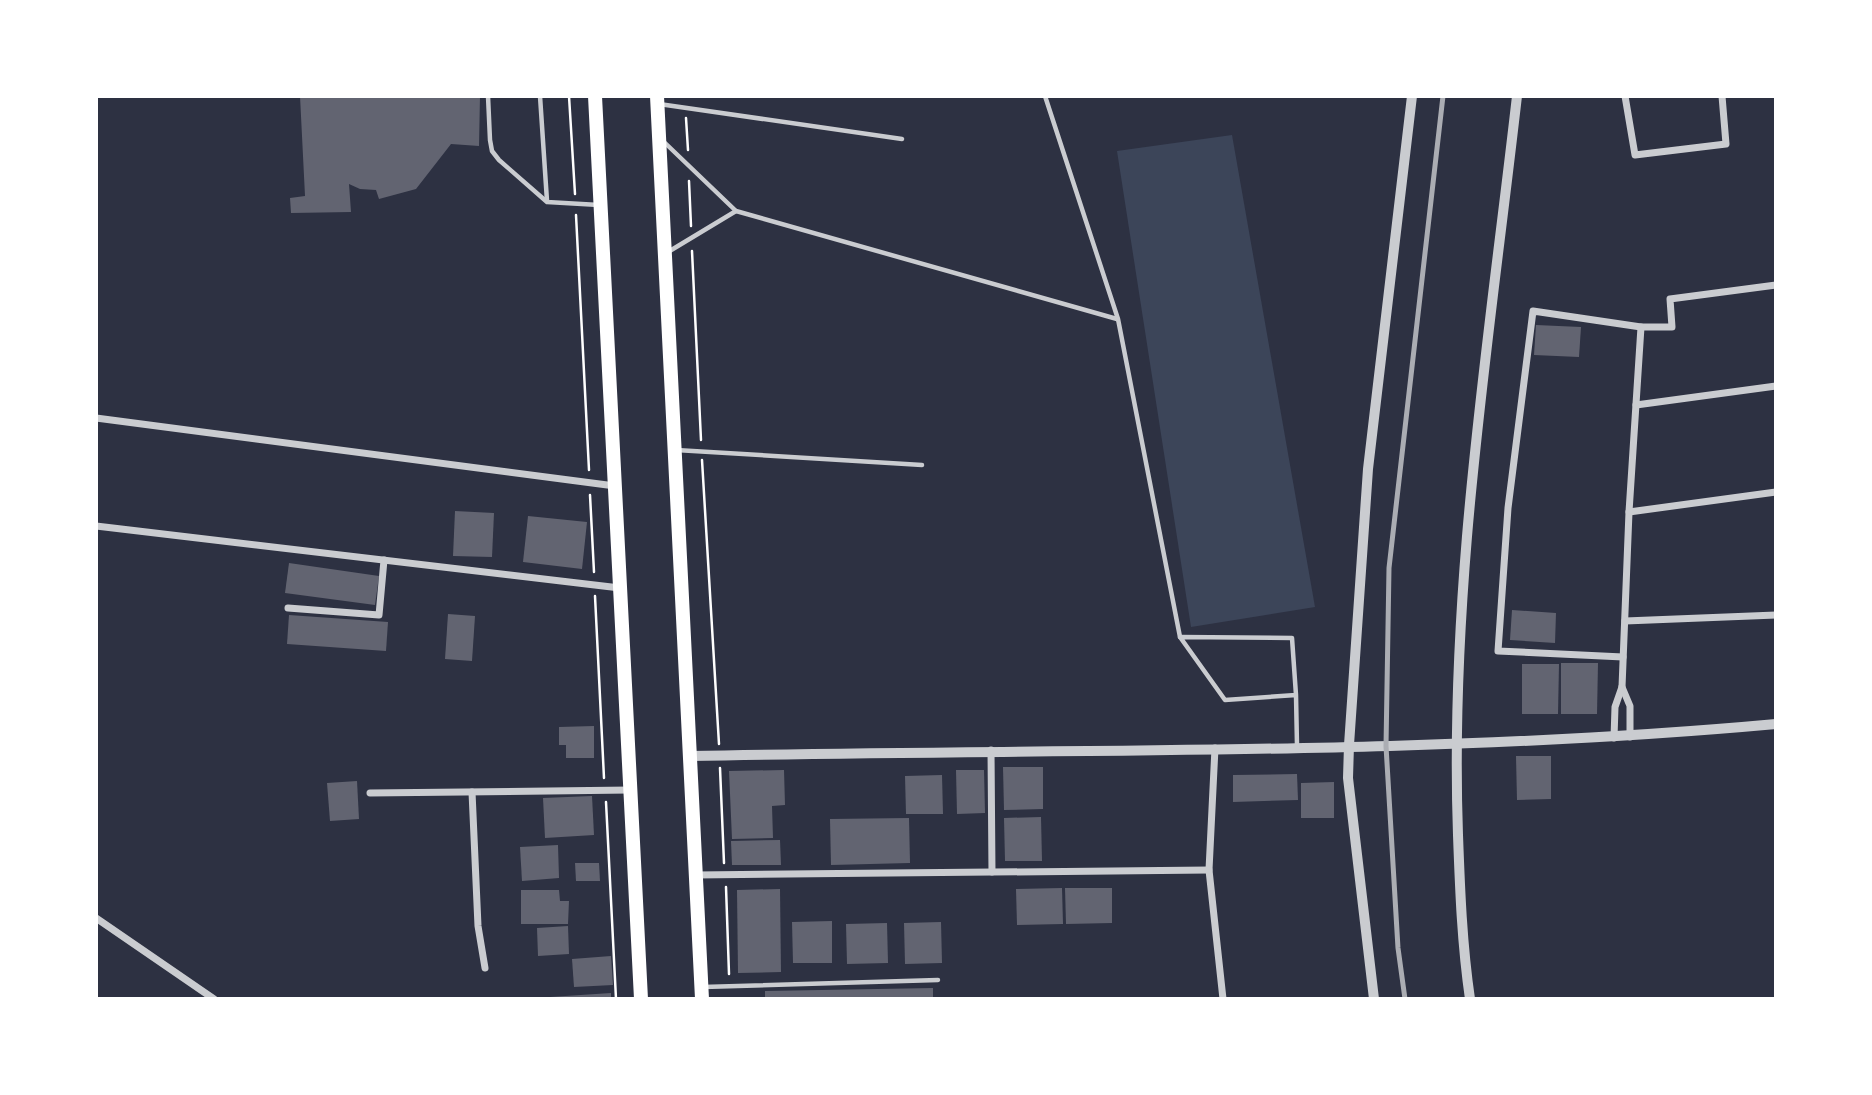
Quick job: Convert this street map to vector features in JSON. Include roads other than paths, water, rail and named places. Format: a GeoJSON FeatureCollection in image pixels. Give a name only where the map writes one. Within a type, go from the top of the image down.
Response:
{"type":"FeatureCollection","features":[{"type":"Feature","properties":{"kind":"highway"},"geometry":{"type":"LineString","coordinates":[[595,96],[640,999]]}},
{"type":"Feature","properties":{"kind":"highway"},"geometry":{"type":"LineString","coordinates":[[657,100],[702,993]]}},
{"type":"Feature","properties":{"kind":"street"},"geometry":{"type":"LineString","coordinates":[[1374,999],[1348,778],[1349,746],[1368,469],[1412,96]]}},
{"type":"Feature","properties":{"kind":"street"},"geometry":{"type":"LineString","coordinates":[[1470,999],[1462,949],[1455,745],[1470,479],[1517,96]]}},
{"type":"Feature","properties":{"kind":"street"},"geometry":{"type":"LineString","coordinates":[[1625,96],[1635,155],[1727,144],[1722,96]]}},
{"type":"Feature","properties":{"kind":"street"},"geometry":{"type":"LineString","coordinates":[[1623,657],[1498,651],[1508,508],[1533,311],[1641,327],[1672,327],[1670,299],[1776,285]]}},
{"type":"Feature","properties":{"kind":"street"},"geometry":{"type":"LineString","coordinates":[[1614,738],[1615,707],[1622,687],[1629,512],[1641,327]]}},
{"type":"Feature","properties":{"kind":"street"},"geometry":{"type":"LineString","coordinates":[[1636,405],[1776,386]]}},
{"type":"Feature","properties":{"kind":"street"},"geometry":{"type":"LineString","coordinates":[[96,418],[615,485]]}},
{"type":"Feature","properties":{"kind":"street"},"geometry":{"type":"LineString","coordinates":[[1629,512],[1776,492]]}},
{"type":"Feature","properties":{"kind":"street"},"geometry":{"type":"LineString","coordinates":[[96,526],[620,588]]}},
{"type":"Feature","properties":{"kind":"street"},"geometry":{"type":"LineString","coordinates":[[288,608],[379,615],[384,560]]}},
{"type":"Feature","properties":{"kind":"street"},"geometry":{"type":"LineString","coordinates":[[1625,621],[1776,615]]}},
{"type":"Feature","properties":{"kind":"street"},"geometry":{"type":"LineString","coordinates":[[1622,687],[1630,706],[1630,737]]}},
{"type":"Feature","properties":{"kind":"street"},"geometry":{"type":"LineString","coordinates":[[690,756],[1455,745],[1630,737],[1776,724]]}},
{"type":"Feature","properties":{"kind":"street"},"geometry":{"type":"LineString","coordinates":[[1215,747],[1209,870],[1223,999]]}},
{"type":"Feature","properties":{"kind":"street"},"geometry":{"type":"LineString","coordinates":[[991,750],[992,872]]}},
{"type":"Feature","properties":{"kind":"street"},"geometry":{"type":"LineString","coordinates":[[370,793],[630,790]]}},
{"type":"Feature","properties":{"kind":"street"},"geometry":{"type":"LineString","coordinates":[[472,792],[478,926],[485,968]]}},
{"type":"Feature","properties":{"kind":"street"},"geometry":{"type":"LineString","coordinates":[[696,875],[1209,870]]}},
{"type":"Feature","properties":{"kind":"street"},"geometry":{"type":"LineString","coordinates":[[96,918],[214,999]]}},
{"type":"Feature","properties":{"kind":"lane"},"geometry":{"type":"LineString","coordinates":[[488,96],[492,151],[547,202],[600,205]]}},
{"type":"Feature","properties":{"kind":"lane"},"geometry":{"type":"LineString","coordinates":[[540,96],[547,202]]}},
{"type":"Feature","properties":{"kind":"lane"},"geometry":{"type":"LineString","coordinates":[[1045,96],[1118,319],[1180,637],[1225,701],[1296,695]]}},
{"type":"Feature","properties":{"kind":"lane"},"geometry":{"type":"LineString","coordinates":[[657,100],[686,109],[902,139]]}},
{"type":"Feature","properties":{"kind":"lane"},"geometry":{"type":"LineString","coordinates":[[660,139],[736,211],[1118,319]]}},
{"type":"Feature","properties":{"kind":"lane"},"geometry":{"type":"LineString","coordinates":[[665,254],[736,211]]}},
{"type":"Feature","properties":{"kind":"lane"},"geometry":{"type":"LineString","coordinates":[[675,450],[922,465]]}},
{"type":"Feature","properties":{"kind":"lane"},"geometry":{"type":"LineString","coordinates":[[1180,637],[1292,638],[1297,747]]}},
{"type":"Feature","properties":{"kind":"lane"},"geometry":{"type":"LineString","coordinates":[[702,993],[730,986],[937,980]]}},
{"type":"Feature","properties":{"kind":"railway"},"geometry":{"type":"LineString","coordinates":[[1405,999],[1398,948],[1386,746],[1389,568],[1443,96]]}}]}
